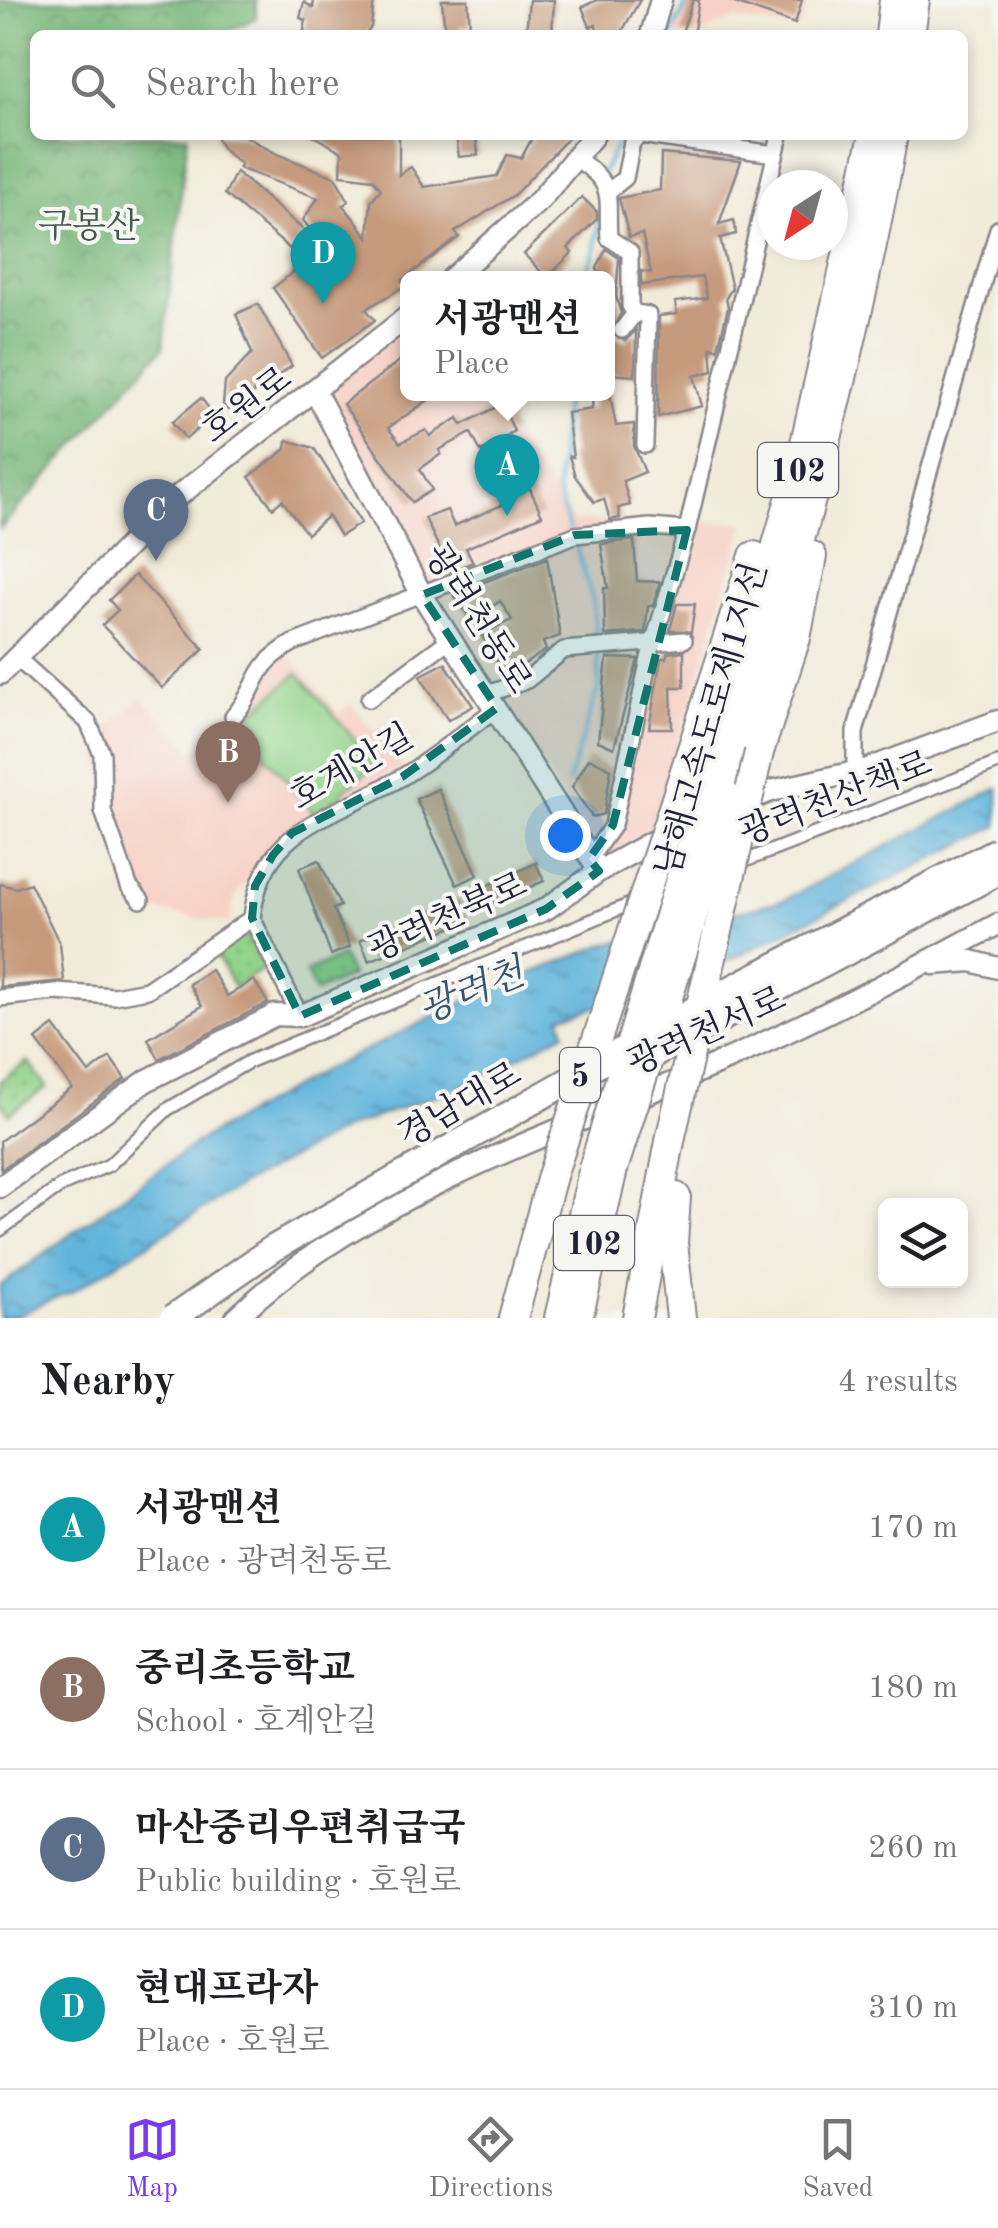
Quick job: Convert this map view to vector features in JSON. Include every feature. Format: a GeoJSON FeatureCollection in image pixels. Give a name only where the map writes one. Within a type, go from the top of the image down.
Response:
{"type":"FeatureCollection","features":[{"type":"Feature","properties":{"kind":"highway"},"geometry":{"type":"LineString","coordinates":[[891,30],[894,0]]}},
{"type":"Feature","properties":{"kind":"highway"},"geometry":{"type":"LineString","coordinates":[[911,30],[915,0]]}},
{"type":"Feature","properties":{"kind":"highway"},"geometry":{"type":"LineString","coordinates":[[924,30],[927,0]]}},
{"type":"Feature","properties":{"kind":"highway"},"geometry":{"type":"LineString","coordinates":[[496,1318],[534,1229],[675,802],[800,414],[880,140]]}},
{"type":"Feature","properties":{"kind":"highway","name":"남해고속도로제1지선"},"geometry":{"type":"LineString","coordinates":[[558,1318],[603,1169],[686,941],[715,797],[846,375],[880,218],[880,140]]}},
{"type":"Feature","properties":{"kind":"highway"},"geometry":{"type":"LineString","coordinates":[[636,1318],[671,1136],[759,752],[796,638],[821,515],[872,308],[905,140]]}},
{"type":"Feature","properties":{"kind":"highway","name":"경남대로"},"geometry":{"type":"LineString","coordinates":[[173,1318],[272,1248],[727,990],[998,850]]}},
{"type":"Feature","properties":{"kind":"highway","name":"경남대로"},"geometry":{"type":"LineString","coordinates":[[200,1318],[284,1262],[534,1119],[998,872]]}},
{"type":"Feature","properties":{"kind":"highway"},"geometry":{"type":"LineString","coordinates":[[671,1136],[677,1173],[674,1243],[681,1318]]}},
{"type":"Feature","properties":{"kind":"highway","name":"남해고속도로제1지선"},"geometry":{"type":"LineString","coordinates":[[578,1318],[603,1169]]}},
{"type":"Feature","properties":{"kind":"highway"},"geometry":{"type":"LineString","coordinates":[[513,1318],[534,1229]]}},
{"type":"Feature","properties":{"kind":"street"},"geometry":{"type":"LineString","coordinates":[[652,30],[660,0]]}},
{"type":"Feature","properties":{"kind":"street"},"geometry":{"type":"LineString","coordinates":[[460,271],[514,226],[577,160],[591,140]]}},
{"type":"Feature","properties":{"kind":"street"},"geometry":{"type":"LineString","coordinates":[[610,190],[625,178],[634,140]]}},
{"type":"Feature","properties":{"kind":"street"},"geometry":{"type":"LineString","coordinates":[[676,140],[775,154]]}},
{"type":"Feature","properties":{"kind":"street"},"geometry":{"type":"LineString","coordinates":[[594,865],[613,824],[654,641],[688,530],[779,140]]}},
{"type":"Feature","properties":{"kind":"street"},"geometry":{"type":"LineString","coordinates":[[577,160],[597,173],[610,190],[609,238],[630,252],[630,306],[642,314]]}},
{"type":"Feature","properties":{"kind":"street"},"geometry":{"type":"LineString","coordinates":[[855,772],[854,732],[998,229]]}},
{"type":"Feature","properties":{"kind":"street"},"geometry":{"type":"LineString","coordinates":[[622,330],[642,314],[665,308]]}},
{"type":"Feature","properties":{"kind":"street"},"geometry":{"type":"LineString","coordinates":[[642,314],[646,445]]}},
{"type":"Feature","properties":{"kind":"street","name":"호원로"},"geometry":{"type":"LineString","coordinates":[[0,674],[177,498],[400,323]]}},
{"type":"Feature","properties":{"kind":"street","name":"광려천동로"},"geometry":{"type":"LineString","coordinates":[[316,392],[422,595],[594,865]]}},
{"type":"Feature","properties":{"kind":"street"},"geometry":{"type":"LineString","coordinates":[[233,717],[252,694],[260,667],[274,654],[393,602],[422,595],[575,534],[650,527],[688,530]]}},
{"type":"Feature","properties":{"kind":"street"},"geometry":{"type":"LineString","coordinates":[[369,699],[449,640]]}},
{"type":"Feature","properties":{"kind":"street","name":"호계안길"},"geometry":{"type":"LineString","coordinates":[[252,918],[256,886],[292,833],[402,777],[492,701],[527,680],[564,650],[684,640]]}},
{"type":"Feature","properties":{"kind":"street"},"geometry":{"type":"LineString","coordinates":[[17,658],[88,722],[102,754],[102,810],[129,886],[141,900]]}},
{"type":"Feature","properties":{"kind":"street","name":"광려천북로"},"geometry":{"type":"LineString","coordinates":[[0,1187],[146,1081],[275,1015],[300,1016],[546,908],[594,865],[772,791],[855,772],[998,721]]}},
{"type":"Feature","properties":{"kind":"street","name":"광려천산책로"},"geometry":{"type":"LineString","coordinates":[[0,1230],[61,1186],[109,1165],[168,1109],[250,1061],[620,905],[838,828],[998,764]]}},
{"type":"Feature","properties":{"kind":"street"},"geometry":{"type":"LineString","coordinates":[[0,998],[55,992],[114,996],[147,990],[252,918],[300,1016]]}},
{"type":"Feature","properties":{"kind":"street","name":"광려천서로"},"geometry":{"type":"LineString","coordinates":[[236,1318],[273,1282],[321,1250],[508,1149],[745,1052],[998,924]]}},
{"type":"Feature","properties":{"kind":"street"},"geometry":{"type":"LineString","coordinates":[[921,965],[996,959]]}},
{"type":"Feature","properties":{"kind":"highlighted area"},"geometry":{"type":"Polygon","coordinates":[[[687,530],[613,825],[589,859],[599,871],[546,909],[300,1016],[252,918],[255,886],[273,855],[292,833],[402,777],[497,708],[422,595],[575,535],[687,530]]]}},
{"type":"Feature","properties":{"kind":"shaded area"},"geometry":{"type":"Polygon","coordinates":[[[686,0],[808,0],[799,29],[734,19],[709,30],[676,30],[686,0]]]}},
{"type":"Feature","properties":{"kind":"shaded area"},"geometry":{"type":"Polygon","coordinates":[[[400,333],[400,401],[489,401],[574,521],[745,523],[653,827],[602,861],[568,802],[423,583],[321,392],[400,333]]]}},
{"type":"Feature","properties":{"kind":"shaded area"},"geometry":{"type":"Polygon","coordinates":[[[287,655],[339,714],[351,704],[403,768],[275,838],[234,899],[229,923],[133,907],[133,878],[99,758],[98,736],[141,698],[192,751],[204,747],[236,723],[274,665],[287,655]]]}},
{"type":"Feature","properties":{"kind":"green space","name":"구봉산"},"geometry":{"type":"Polygon","coordinates":[[[0,0],[256,0],[256,18],[231,30],[30,30],[30,140],[187,140],[163,348],[0,529],[0,0]]]}},
{"type":"Feature","properties":{"kind":"green space"},"geometry":{"type":"Polygon","coordinates":[[[298,673],[376,764],[316,815],[239,724],[298,673]]]}},
{"type":"Feature","properties":{"kind":"green space"},"geometry":{"type":"Polygon","coordinates":[[[246,933],[266,967],[234,987],[215,953],[246,933]]]}},
{"type":"Feature","properties":{"kind":"green space"},"geometry":{"type":"Polygon","coordinates":[[[342,956],[351,976],[315,992],[306,972],[342,956]]]}},
{"type":"Feature","properties":{"kind":"green space"},"geometry":{"type":"Polygon","coordinates":[[[28,1061],[47,1087],[9,1114],[0,1102],[0,1081],[28,1061]]]}},
{"type":"Feature","properties":{"kind":"water"},"geometry":{"type":"Polygon","coordinates":[[[998,788],[998,826],[691,979],[561,1017],[565,1032],[474,1081],[347,1128],[243,1184],[70,1293],[19,1315],[0,1318],[0,1286],[200,1140],[318,1073],[487,991],[603,945],[784,900],[998,788]]]}},
{"type":"Feature","properties":{"kind":"building"},"geometry":{"type":"Polygon","coordinates":[[[314,0],[374,0],[369,30],[304,30],[306,20],[300,18],[304,2],[313,8],[314,0]]]}},
{"type":"Feature","properties":{"kind":"building"},"geometry":{"type":"Polygon","coordinates":[[[442,0],[468,0],[470,26],[445,30],[442,0]]]}},
{"type":"Feature","properties":{"kind":"building"},"geometry":{"type":"Polygon","coordinates":[[[529,0],[554,0],[552,30],[526,30],[529,0]]]}},
{"type":"Feature","properties":{"kind":"building"},"geometry":{"type":"Polygon","coordinates":[[[597,0],[640,0],[623,30],[590,27],[582,7],[597,0]]]}},
{"type":"Feature","properties":{"kind":"building"},"geometry":{"type":"Polygon","coordinates":[[[693,0],[699,0],[694,30],[683,30],[693,0]]]}},
{"type":"Feature","properties":{"kind":"building"},"geometry":{"type":"Polygon","coordinates":[[[726,0],[802,0],[795,24],[726,0]]]}},
{"type":"Feature","properties":{"kind":"building"},"geometry":{"type":"Polygon","coordinates":[[[218,140],[252,140],[335,177],[349,201],[343,205],[368,237],[371,201],[381,189],[373,179],[341,175],[342,152],[321,140],[399,140],[399,175],[411,167],[424,187],[497,176],[507,155],[521,158],[531,140],[566,140],[514,195],[455,232],[459,237],[414,271],[400,271],[400,289],[366,309],[375,320],[322,358],[273,288],[324,248],[303,220],[318,198],[239,168],[241,164],[224,151],[218,140]]]}},
{"type":"Feature","properties":{"kind":"building"},"geometry":{"type":"Polygon","coordinates":[[[457,140],[476,140],[478,155],[459,157],[457,140]]]}},
{"type":"Feature","properties":{"kind":"building"},"geometry":{"type":"Polygon","coordinates":[[[661,154],[741,161],[719,224],[734,220],[736,234],[720,238],[732,288],[726,298],[728,307],[718,349],[711,347],[713,371],[694,376],[702,406],[658,417],[659,316],[677,314],[675,302],[707,298],[702,277],[641,285],[641,271],[651,273],[642,234],[629,237],[619,198],[660,190],[661,154]]]}},
{"type":"Feature","properties":{"kind":"building"},"geometry":{"type":"Polygon","coordinates":[[[236,172],[305,231],[290,249],[225,194],[236,172]]]}},
{"type":"Feature","properties":{"kind":"building"},"geometry":{"type":"Polygon","coordinates":[[[582,197],[597,212],[597,219],[568,248],[572,253],[554,271],[540,271],[524,254],[582,197]]]}},
{"type":"Feature","properties":{"kind":"building"},"geometry":{"type":"Polygon","coordinates":[[[606,249],[619,258],[616,296],[621,313],[615,325],[615,271],[597,268],[606,249]]]}},
{"type":"Feature","properties":{"kind":"building"},"geometry":{"type":"Polygon","coordinates":[[[258,304],[292,366],[228,410],[223,405],[225,382],[252,353],[236,314],[258,304]]]}},
{"type":"Feature","properties":{"kind":"building"},"geometry":{"type":"Polygon","coordinates":[[[636,330],[635,376],[615,375],[615,335],[625,341],[636,330]]]}},
{"type":"Feature","properties":{"kind":"building"},"geometry":{"type":"Polygon","coordinates":[[[400,360],[400,401],[427,401],[388,428],[400,443],[426,430],[430,436],[458,418],[462,425],[502,404],[514,431],[481,452],[471,433],[439,450],[441,454],[420,469],[432,490],[412,502],[343,404],[400,360]]]}},
{"type":"Feature","properties":{"kind":"building"},"geometry":{"type":"Polygon","coordinates":[[[201,398],[214,415],[186,439],[172,422],[201,398]]]}},
{"type":"Feature","properties":{"kind":"building"},"geometry":{"type":"Polygon","coordinates":[[[593,401],[611,401],[616,426],[634,424],[634,446],[645,472],[623,481],[630,505],[618,508],[620,518],[610,520],[604,499],[594,502],[575,476],[569,456],[573,457],[567,413],[592,409],[593,401]]]}},
{"type":"Feature","properties":{"kind":"building"},"geometry":{"type":"Polygon","coordinates":[[[287,440],[314,448],[361,523],[340,536],[328,516],[307,534],[282,500],[273,508],[249,477],[286,449],[287,440]]]}},
{"type":"Feature","properties":{"kind":"building"},"geometry":{"type":"Polygon","coordinates":[[[513,452],[542,515],[466,548],[473,562],[450,571],[425,518],[447,510],[454,526],[509,502],[485,458],[513,452]]]}},
{"type":"Feature","properties":{"kind":"building"},"geometry":{"type":"Polygon","coordinates":[[[634,540],[637,581],[660,582],[653,606],[648,606],[645,632],[605,635],[604,588],[608,588],[601,544],[634,540]]]}},
{"type":"Feature","properties":{"kind":"building"},"geometry":{"type":"Polygon","coordinates":[[[547,558],[560,636],[543,642],[546,650],[506,676],[481,634],[512,620],[500,601],[472,621],[453,594],[547,558]]]}},
{"type":"Feature","properties":{"kind":"building"},"geometry":{"type":"Polygon","coordinates":[[[135,575],[204,649],[162,688],[102,625],[118,610],[109,600],[135,575]]]}},
{"type":"Feature","properties":{"kind":"building"},"geometry":{"type":"Polygon","coordinates":[[[677,604],[695,604],[691,632],[670,630],[677,604]]]}},
{"type":"Feature","properties":{"kind":"building"},"geometry":{"type":"Polygon","coordinates":[[[684,651],[684,687],[671,687],[672,728],[649,728],[661,658],[667,658],[667,653],[684,651]]]}},
{"type":"Feature","properties":{"kind":"building"},"geometry":{"type":"Polygon","coordinates":[[[607,658],[638,659],[614,748],[598,741],[607,658]]]}},
{"type":"Feature","properties":{"kind":"building"},"geometry":{"type":"Polygon","coordinates":[[[445,663],[473,706],[448,720],[420,676],[445,663]]]}},
{"type":"Feature","properties":{"kind":"building"},"geometry":{"type":"Polygon","coordinates":[[[589,758],[611,769],[604,814],[592,817],[572,787],[589,758]]]}},
{"type":"Feature","properties":{"kind":"building"},"geometry":{"type":"Polygon","coordinates":[[[438,789],[478,875],[457,885],[416,799],[438,789]]]}},
{"type":"Feature","properties":{"kind":"building"},"geometry":{"type":"Polygon","coordinates":[[[319,860],[340,906],[333,909],[350,947],[331,955],[299,868],[319,860]]]}},
{"type":"Feature","properties":{"kind":"building"},"geometry":{"type":"Polygon","coordinates":[[[536,863],[544,881],[494,903],[486,886],[536,863]]]}},
{"type":"Feature","properties":{"kind":"building"},"geometry":{"type":"Polygon","coordinates":[[[30,883],[60,944],[64,981],[0,987],[0,884],[16,888],[30,883]]]}},
{"type":"Feature","properties":{"kind":"building"},"geometry":{"type":"Polygon","coordinates":[[[459,900],[468,921],[369,961],[360,940],[459,900]]]}},
{"type":"Feature","properties":{"kind":"building"},"geometry":{"type":"Polygon","coordinates":[[[211,970],[227,996],[254,980],[268,1003],[159,1059],[148,1039],[202,1006],[189,984],[211,970]]]}},
{"type":"Feature","properties":{"kind":"building"},"geometry":{"type":"Polygon","coordinates":[[[54,1026],[89,1073],[110,1057],[125,1079],[1,1170],[0,1141],[72,1088],[36,1040],[54,1026]]]}},
{"type":"Feature","properties":{"kind":"waterway"},"geometry":{"type":"LineString","coordinates":[[674,30],[689,0]]}},
{"type":"Feature","properties":{"kind":"waterway"},"geometry":{"type":"LineString","coordinates":[[601,175],[619,140]]}},
{"type":"Feature","properties":{"kind":"waterway"},"geometry":{"type":"LineString","coordinates":[[597,184],[601,203]]}},
{"type":"Feature","properties":{"kind":"waterway"},"geometry":{"type":"LineString","coordinates":[[587,271],[601,213]]}},
{"type":"Feature","properties":{"kind":"waterway"},"geometry":{"type":"LineString","coordinates":[[564,401],[557,492],[570,531]]}},
{"type":"Feature","properties":{"kind":"waterway"},"geometry":{"type":"LineString","coordinates":[[574,540],[593,601],[597,642]]}},
{"type":"Feature","properties":{"kind":"waterway"},"geometry":{"type":"LineString","coordinates":[[568,783],[599,685],[598,652]]}},
{"type":"Feature","properties":{"kind":"place","name":"현대프라자"},"geometry":{"type":"Point","coordinates":[323,304]}},
{"type":"Feature","properties":{"kind":"place","name":"서광맨션"},"geometry":{"type":"Point","coordinates":[507,516]}},
{"type":"Feature","properties":{"kind":"place","name":"마산중리우편취급국"},"geometry":{"type":"Point","coordinates":[156,561]}},
{"type":"Feature","properties":{"kind":"place","name":"중리초등학교"},"geometry":{"type":"Point","coordinates":[228,803]}},
{"type":"Feature","properties":{"kind":"water label","name":"광려천"},"geometry":{"type":"Point","coordinates":[471,990]}}]}
